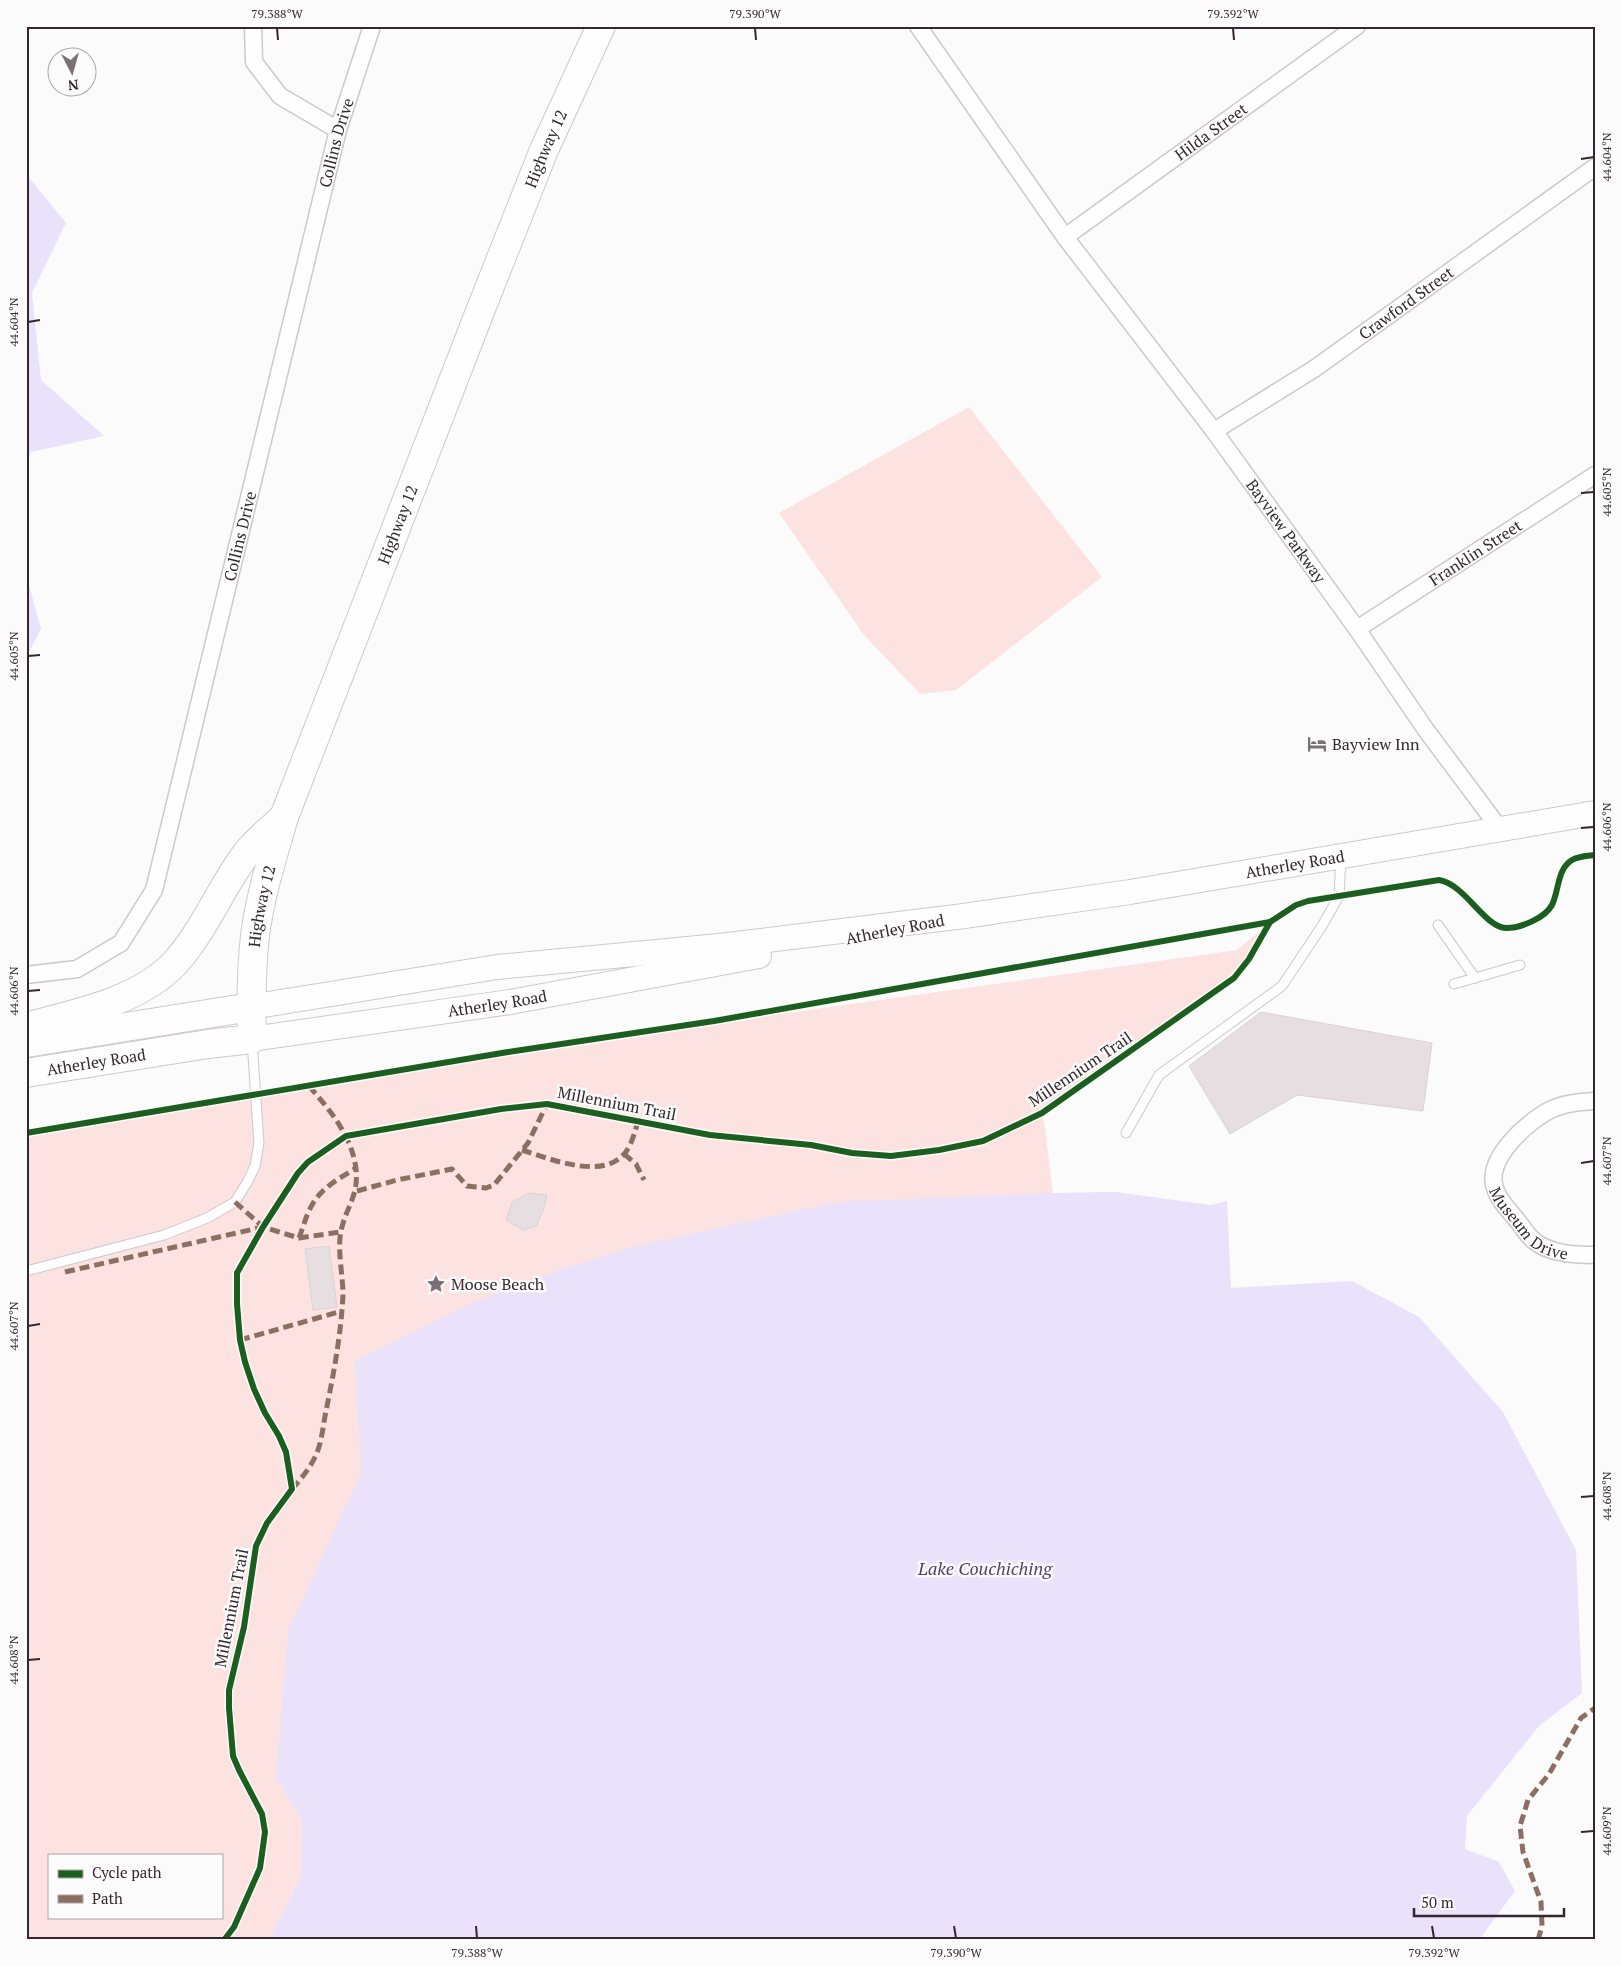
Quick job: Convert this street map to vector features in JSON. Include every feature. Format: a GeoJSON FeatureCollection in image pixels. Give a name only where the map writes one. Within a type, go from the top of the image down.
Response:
{"type":"FeatureCollection","features":[{"type":"Feature","properties":{"kind":"highway","name":"Highway 12"},"geometry":{"type":"LineString","coordinates":[[252,1039],[251,1007],[255,935],[261,901],[284,817],[478,314],[544,150],[601,26]]}},
{"type":"Feature","properties":{"kind":"highway"},"geometry":{"type":"LineString","coordinates":[[26,1027],[90,1010],[116,1000],[157,978],[175,963],[247,853],[284,817]]}},
{"type":"Feature","properties":{"kind":"highway","name":"Atherley Road"},"geometry":{"type":"LineString","coordinates":[[26,1043],[251,1007]]}},
{"type":"Feature","properties":{"kind":"highway","name":"Atherley Road"},"geometry":{"type":"LineString","coordinates":[[26,1073],[208,1044],[252,1039]]}},
{"type":"Feature","properties":{"kind":"main road","name":"Atherley Road"},"geometry":{"type":"LineString","coordinates":[[251,1007],[497,967],[719,946],[964,916],[1130,892],[1595,813]]}},
{"type":"Feature","properties":{"kind":"main road","name":"Atherley Road"},"geometry":{"type":"LineString","coordinates":[[252,1039],[510,1002],[964,916]]}},
{"type":"Feature","properties":{"kind":"street"},"geometry":{"type":"LineString","coordinates":[[253,26],[254,62],[280,96],[338,130]]}},
{"type":"Feature","properties":{"kind":"street","name":"Collins Drive"},"geometry":{"type":"LineString","coordinates":[[26,975],[77,969],[121,943],[154,890],[338,130],[372,26]]}},
{"type":"Feature","properties":{"kind":"street","name":"Hilda Street"},"geometry":{"type":"LineString","coordinates":[[1065,236],[1357,26]]}},
{"type":"Feature","properties":{"kind":"street","name":"Bayview Parkway"},"geometry":{"type":"LineString","coordinates":[[927,29],[1065,236],[1214,431],[1357,630],[1426,730],[1500,829]]}},
{"type":"Feature","properties":{"kind":"street","name":"Crawford Street"},"geometry":{"type":"LineString","coordinates":[[1214,431],[1314,369],[1595,167]]}},
{"type":"Feature","properties":{"kind":"street","name":"Franklin Street"},"geometry":{"type":"LineString","coordinates":[[1357,630],[1595,475]]}},
{"type":"Feature","properties":{"kind":"street","name":"Museum Drive"},"geometry":{"type":"LineString","coordinates":[[1595,1101],[1570,1103],[1551,1109],[1536,1119],[1504,1150],[1496,1164],[1493,1176],[1494,1188],[1499,1198],[1533,1240],[1553,1250],[1595,1255]]}},
{"type":"Feature","properties":{"kind":"lane"},"geometry":{"type":"LineString","coordinates":[[1126,1133],[1159,1075],[1282,986],[1322,926],[1339,896],[1341,857]]}},
{"type":"Feature","properties":{"kind":"lane"},"geometry":{"type":"LineString","coordinates":[[1438,925],[1475,978]]}},
{"type":"Feature","properties":{"kind":"lane"},"geometry":{"type":"LineString","coordinates":[[1454,984],[1520,965]]}},
{"type":"Feature","properties":{"kind":"lane"},"geometry":{"type":"LineString","coordinates":[[26,1271],[164,1235],[207,1218],[234,1202],[248,1181],[255,1166],[259,1144],[252,1039]]}},
{"type":"Feature","properties":{"kind":"shaded area"},"geometry":{"type":"Polygon","coordinates":[[[969,407],[1102,577],[956,690],[920,694],[864,635],[779,513],[969,407]]]}},
{"type":"Feature","properties":{"kind":"shaded area"},"geometry":{"type":"Polygon","coordinates":[[[1270,922],[1249,959],[1234,978],[1043,1113],[1053,1193],[647,1431],[276,1778],[302,1820],[300,1879],[269,1940],[26,1940],[26,1133],[508,1052],[1237,950],[1270,922]]]}},
{"type":"Feature","properties":{"kind":"water"},"geometry":{"type":"Polygon","coordinates":[[[26,174],[66,223],[32,293],[41,380],[104,436],[31,452],[26,468],[26,174]]]}},
{"type":"Feature","properties":{"kind":"water"},"geometry":{"type":"Polygon","coordinates":[[[26,574],[41,629],[26,658],[26,574]]]}},
{"type":"Feature","properties":{"kind":"water","name":"Lake Couchiching"},"geometry":{"type":"Polygon","coordinates":[[[1115,1192],[1211,1205],[1227,1201],[1231,1288],[1352,1281],[1419,1317],[1503,1412],[1576,1550],[1582,1693],[1539,1726],[1467,1816],[1465,1849],[1499,1862],[1515,1891],[1479,1940],[269,1940],[300,1879],[302,1820],[276,1778],[288,1631],[361,1473],[355,1361],[470,1304],[562,1269],[632,1247],[838,1202],[1115,1192]]]}},
{"type":"Feature","properties":{"kind":"building"},"geometry":{"type":"Polygon","coordinates":[[[1261,1012],[1432,1043],[1423,1111],[1297,1095],[1230,1134],[1189,1066],[1261,1012]]]}},
{"type":"Feature","properties":{"kind":"building"},"geometry":{"type":"Polygon","coordinates":[[[529,1193],[547,1195],[543,1211],[536,1226],[523,1230],[506,1220],[512,1202],[529,1193]]]}},
{"type":"Feature","properties":{"kind":"building"},"geometry":{"type":"Polygon","coordinates":[[[329,1246],[337,1307],[313,1310],[305,1249],[329,1246]]]}},
{"type":"Feature","properties":{"kind":"marked path"},"geometry":{"type":"LineString","coordinates":[[292,1489],[311,1464],[321,1439],[337,1353],[342,1310],[340,1238],[343,1223],[356,1187],[356,1169],[350,1145],[339,1124],[308,1085]]}},
{"type":"Feature","properties":{"kind":"marked path"},"geometry":{"type":"LineString","coordinates":[[357,1191],[397,1180],[452,1169],[467,1186],[486,1188],[494,1185],[528,1143],[547,1104]]}},
{"type":"Feature","properties":{"kind":"marked path"},"geometry":{"type":"LineString","coordinates":[[522,1150],[548,1159],[579,1166],[594,1167],[608,1164],[620,1158],[629,1147],[638,1122]]}},
{"type":"Feature","properties":{"kind":"marked path"},"geometry":{"type":"LineString","coordinates":[[624,1154],[636,1164],[644,1180]]}},
{"type":"Feature","properties":{"kind":"marked path"},"geometry":{"type":"LineString","coordinates":[[299,1238],[308,1213],[320,1193],[356,1168]]}},
{"type":"Feature","properties":{"kind":"marked path"},"geometry":{"type":"LineString","coordinates":[[235,1202],[263,1227],[299,1238],[340,1232]]}},
{"type":"Feature","properties":{"kind":"marked path"},"geometry":{"type":"LineString","coordinates":[[65,1272],[263,1227]]}},
{"type":"Feature","properties":{"kind":"marked path"},"geometry":{"type":"LineString","coordinates":[[240,1340],[342,1311]]}},
{"type":"Feature","properties":{"kind":"marked path"},"geometry":{"type":"LineString","coordinates":[[1538,1940],[1542,1926],[1541,1902],[1523,1852],[1520,1826],[1528,1800],[1549,1774],[1581,1718],[1595,1708]]}},
{"type":"Feature","properties":{"kind":"cycle path","name":"Millennium Trail"},"geometry":{"type":"LineString","coordinates":[[224,1940],[234,1927],[260,1868],[265,1832],[262,1814],[233,1756],[229,1690],[244,1627],[256,1546],[267,1523],[292,1489],[286,1452],[254,1389],[245,1362],[240,1340],[237,1273],[263,1227],[298,1173],[308,1162],[346,1136],[501,1109],[547,1104],[710,1135],[811,1145],[852,1153],[891,1156],[939,1150],[983,1141],[1042,1113],[1234,978],[1249,959],[1270,922],[1296,905],[1308,901],[1439,880],[1457,889],[1490,921],[1498,926],[1512,928],[1532,921],[1549,910],[1561,875],[1567,864],[1584,856],[1595,855]]}},
{"type":"Feature","properties":{"kind":"cycle path"},"geometry":{"type":"LineString","coordinates":[[26,1133],[508,1052],[714,1021],[1270,922]]}},
{"type":"Feature","properties":{"kind":"place","name":"Bayview Inn"},"geometry":{"type":"Point","coordinates":[1317,744]}},
{"type":"Feature","properties":{"kind":"place","name":"Moose Beach"},"geometry":{"type":"Point","coordinates":[436,1284]}}]}
